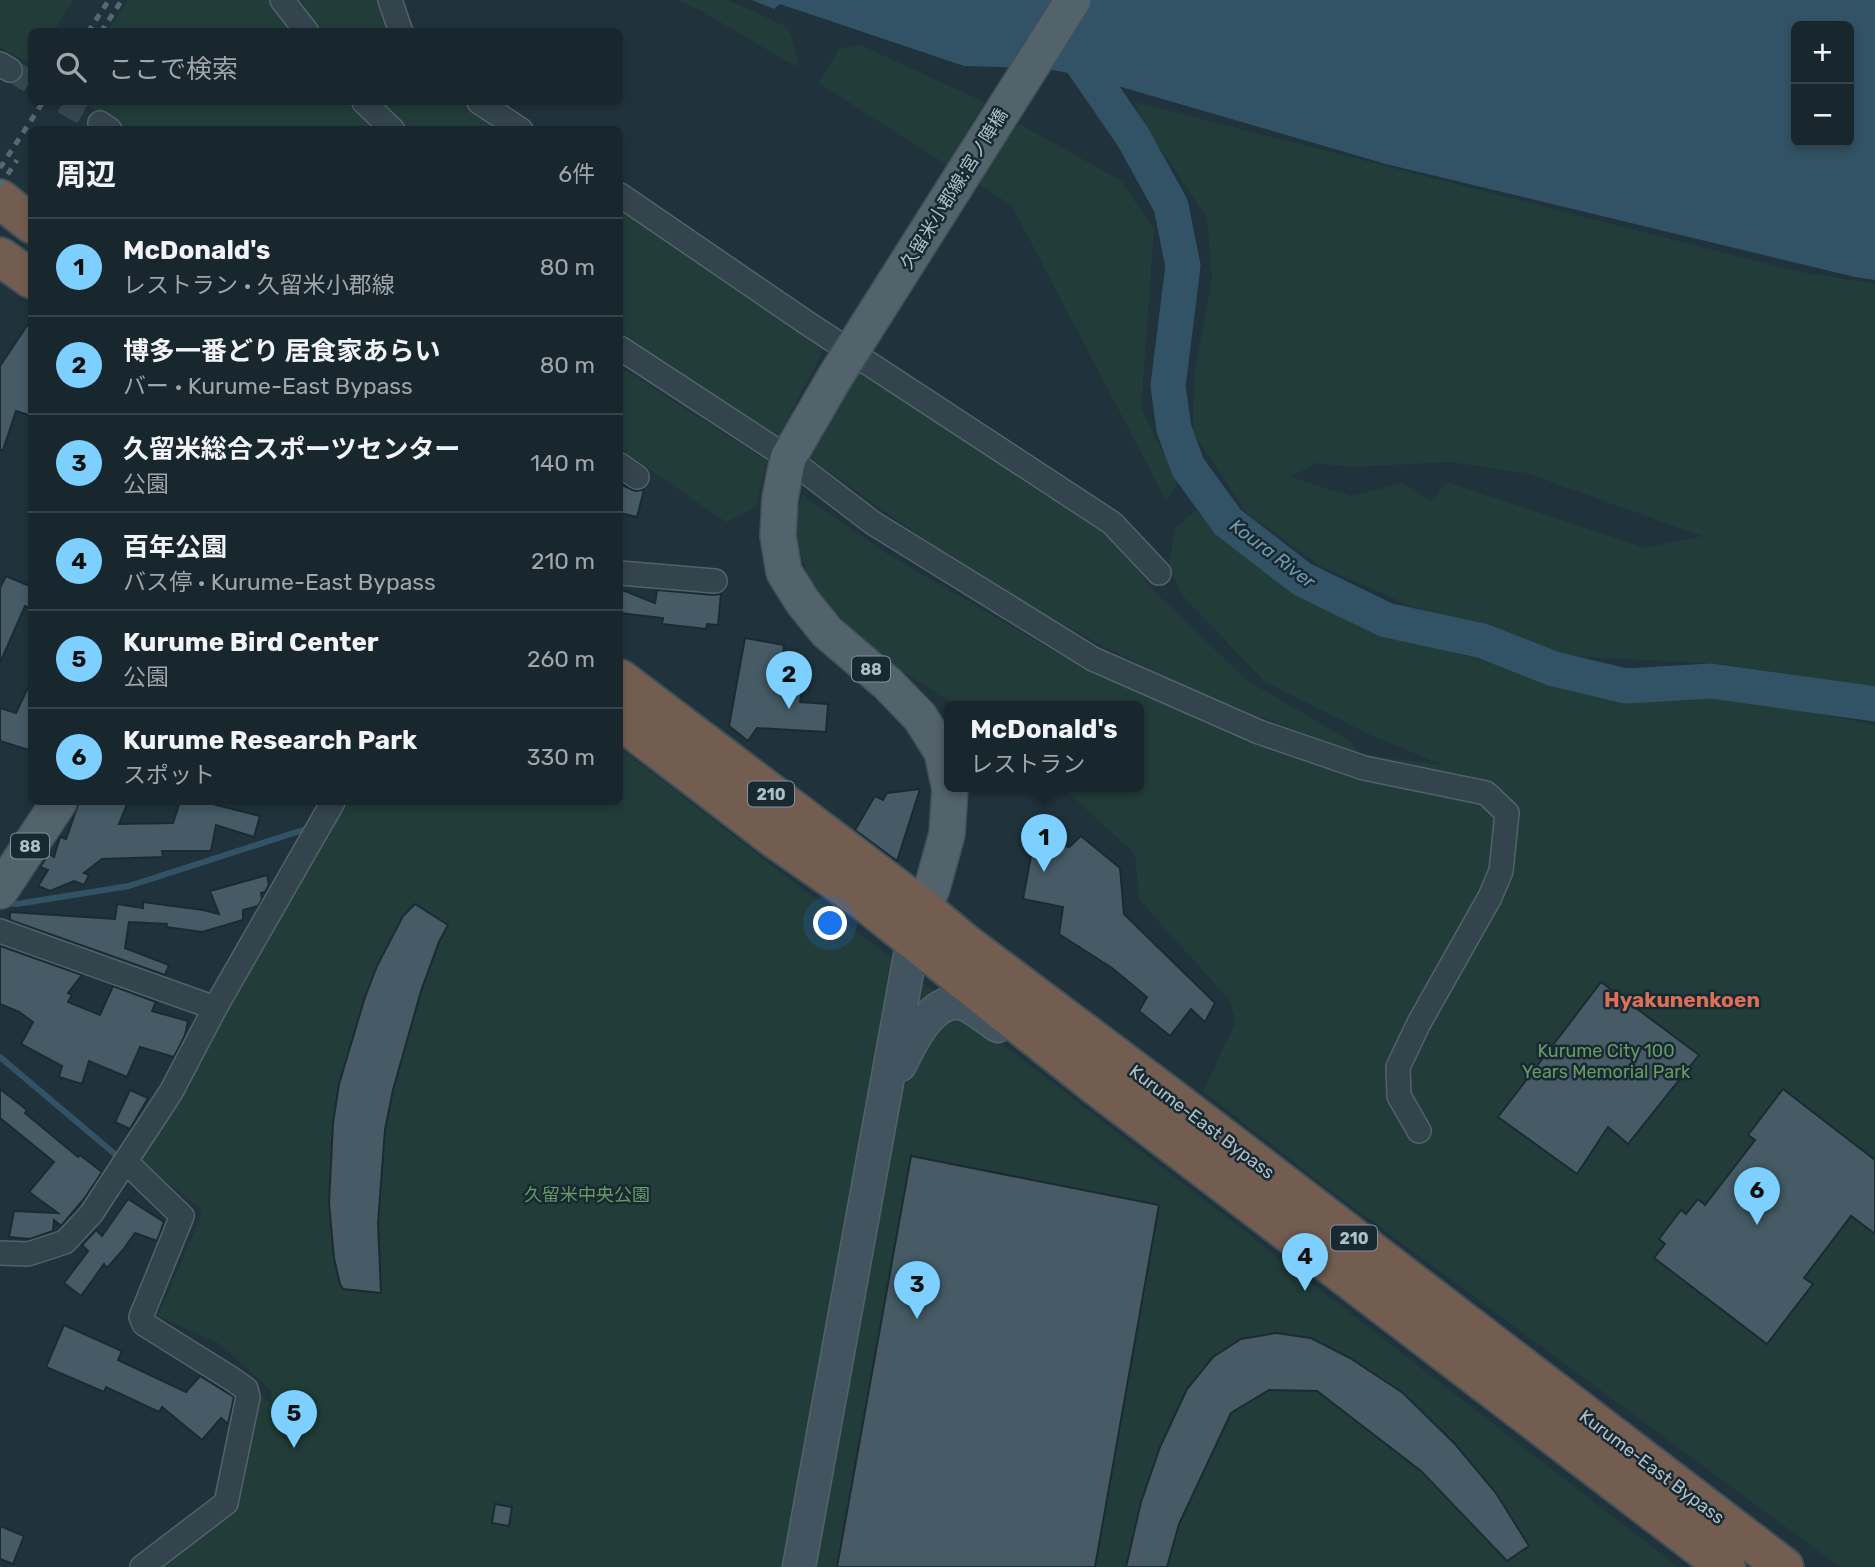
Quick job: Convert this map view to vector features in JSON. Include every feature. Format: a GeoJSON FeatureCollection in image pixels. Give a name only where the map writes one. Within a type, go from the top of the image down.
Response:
{"type":"FeatureCollection","features":[{"type":"Feature","properties":{"kind":"highway"},"geometry":{"type":"LineString","coordinates":[[0,199],[28,222]]}},
{"type":"Feature","properties":{"kind":"highway"},"geometry":{"type":"LineString","coordinates":[[0,257],[28,276]]}},
{"type":"Feature","properties":{"kind":"highway","name":"Kurume-East Bypass"},"geometry":{"type":"LineString","coordinates":[[623,681],[918,924],[1098,1087],[1726,1567]]}},
{"type":"Feature","properties":{"kind":"highway","name":"Kurume-East Bypass"},"geometry":{"type":"LineString","coordinates":[[623,722],[774,838],[864,901],[966,944],[1784,1567]]}},
{"type":"Feature","properties":{"kind":"main road","name":"久留米小郡線;宮ノ陣橋"},"geometry":{"type":"LineString","coordinates":[[793,447],[1073,0]]}},
{"type":"Feature","properties":{"kind":"main road","name":"88"},"geometry":{"type":"LineString","coordinates":[[793,447],[780,498],[778,536],[784,572],[802,601],[827,632],[888,684],[920,717],[942,752],[944,761]]}},
{"type":"Feature","properties":{"kind":"main road","name":"88"},"geometry":{"type":"LineString","coordinates":[[918,924],[932,888],[947,834],[950,792]]}},
{"type":"Feature","properties":{"kind":"main road","name":"88"},"geometry":{"type":"LineString","coordinates":[[0,891],[57,805]]}},
{"type":"Feature","properties":{"kind":"street"},"geometry":{"type":"LineString","coordinates":[[282,0],[304,28]]}},
{"type":"Feature","properties":{"kind":"street"},"geometry":{"type":"LineString","coordinates":[[390,0],[400,28]]}},
{"type":"Feature","properties":{"kind":"street"},"geometry":{"type":"LineString","coordinates":[[367,105],[389,126]]}},
{"type":"Feature","properties":{"kind":"street"},"geometry":{"type":"LineString","coordinates":[[484,105],[515,126]]}},
{"type":"Feature","properties":{"kind":"street"},"geometry":{"type":"LineString","coordinates":[[623,197],[818,331],[1112,523],[1159,573]]}},
{"type":"Feature","properties":{"kind":"street"},"geometry":{"type":"LineString","coordinates":[[623,350],[793,447],[873,523],[1093,659],[1259,732],[1364,768],[1486,793],[1507,813],[1501,871],[1490,897],[1419,1023],[1398,1066],[1399,1096],[1419,1131]]}},
{"type":"Feature","properties":{"kind":"street"},"geometry":{"type":"LineString","coordinates":[[623,573],[715,581]]}},
{"type":"Feature","properties":{"kind":"street"},"geometry":{"type":"LineString","coordinates":[[0,1253],[28,1254],[65,1242],[92,1214],[171,1092],[215,1008],[331,805]]}},
{"type":"Feature","properties":{"kind":"street"},"geometry":{"type":"LineString","coordinates":[[799,1567],[918,924]]}},
{"type":"Feature","properties":{"kind":"street"},"geometry":{"type":"LineString","coordinates":[[0,931],[215,1008]]}},
{"type":"Feature","properties":{"kind":"street"},"geometry":{"type":"LineString","coordinates":[[885,1096],[925,1021],[945,1004],[963,1003],[1098,1087]]}},
{"type":"Feature","properties":{"kind":"street"},"geometry":{"type":"LineString","coordinates":[[126,1162],[182,1216],[141,1317],[144,1324],[232,1379],[246,1389],[248,1397],[226,1503],[142,1567]]}},
{"type":"Feature","properties":{"kind":"green space"},"geometry":{"type":"Polygon","coordinates":[[[0,0],[73,0],[56,28],[28,28],[28,62],[0,47],[0,0]]]}},
{"type":"Feature","properties":{"kind":"green space"},"geometry":{"type":"Polygon","coordinates":[[[128,0],[270,0],[295,28],[110,28],[128,0]]]}},
{"type":"Feature","properties":{"kind":"green space"},"geometry":{"type":"Polygon","coordinates":[[[293,0],[380,0],[391,28],[316,28],[293,0]]]}},
{"type":"Feature","properties":{"kind":"green space"},"geometry":{"type":"Polygon","coordinates":[[[677,0],[728,0],[789,28],[800,69],[698,9],[677,0]]]}},
{"type":"Feature","properties":{"kind":"green space"},"geometry":{"type":"Polygon","coordinates":[[[860,45],[984,102],[947,165],[819,83],[840,48],[860,45]]]}},
{"type":"Feature","properties":{"kind":"green space"},"geometry":{"type":"Polygon","coordinates":[[[1135,102],[1795,271],[1875,284],[1875,688],[1723,664],[1568,656],[1479,623],[1414,608],[1319,565],[1246,512],[1193,432],[1194,377],[1212,280],[1207,218],[1142,121],[1135,102]],[[1450,462],[1351,467],[1316,463],[1289,477],[1352,496],[1402,483],[1431,501],[1447,482],[1645,548],[1702,536],[1526,473],[1450,462]]]}},
{"type":"Feature","properties":{"kind":"green space"},"geometry":{"type":"Polygon","coordinates":[[[89,105],[365,105],[386,126],[119,126],[89,105]]]}},
{"type":"Feature","properties":{"kind":"green space"},"geometry":{"type":"Polygon","coordinates":[[[382,105],[466,105],[498,126],[403,126],[382,105]]]}},
{"type":"Feature","properties":{"kind":"green space"},"geometry":{"type":"Polygon","coordinates":[[[1019,124],[1120,180],[1154,229],[1141,409],[1178,482],[1166,500],[1012,206],[975,181],[1019,124]]]}},
{"type":"Feature","properties":{"kind":"green space"},"geometry":{"type":"Polygon","coordinates":[[[623,210],[825,347],[778,438],[623,333],[623,210]]]}},
{"type":"Feature","properties":{"kind":"green space"},"geometry":{"type":"Polygon","coordinates":[[[623,369],[767,461],[756,507],[726,522],[623,451],[623,369]]]}},
{"type":"Feature","properties":{"kind":"green space","name":"Kurume City 100 Years Memorial Park"},"geometry":{"type":"Polygon","coordinates":[[[859,369],[1109,529],[1147,583],[1248,681],[1350,741],[1361,755],[1442,765],[1371,735],[1264,681],[1181,594],[1169,565],[1175,528],[1196,510],[1280,585],[1415,643],[1629,697],[1717,693],[1875,725],[1875,1567],[1840,1567],[1326,1187],[1203,1091],[1236,1022],[1229,1000],[1139,899],[1135,854],[1068,792],[1144,792],[1144,701],[949,701],[866,647],[809,580],[794,529],[802,495],[889,555],[1052,650],[1256,743],[1340,770],[1360,754],[1202,695],[987,584],[803,453],[859,369]]]}},
{"type":"Feature","properties":{"kind":"green space","name":"久留米中央公園"},"geometry":{"type":"Polygon","coordinates":[[[623,750],[1678,1567],[153,1567],[214,1529],[233,1504],[256,1394],[271,1403],[271,1390],[220,1344],[158,1316],[203,1211],[143,1162],[142,1148],[341,805],[623,805],[623,750]]]}},
{"type":"Feature","properties":{"kind":"water"},"geometry":{"type":"Polygon","coordinates":[[[752,0],[1875,0],[1875,280],[1386,164],[1080,75],[1041,68],[964,66],[780,4],[774,9],[752,0]]]}},
{"type":"Feature","properties":{"kind":"building"},"geometry":{"type":"Polygon","coordinates":[[[28,324],[28,415],[16,411],[3,450],[0,450],[0,366],[28,324]]]}},
{"type":"Feature","properties":{"kind":"building"},"geometry":{"type":"Polygon","coordinates":[[[623,485],[635,491],[644,490],[637,517],[623,514],[623,485]]]}},
{"type":"Feature","properties":{"kind":"building"},"geometry":{"type":"Polygon","coordinates":[[[6,576],[28,585],[28,607],[25,606],[0,663],[0,588],[6,576]]]}},
{"type":"Feature","properties":{"kind":"building"},"geometry":{"type":"Polygon","coordinates":[[[623,590],[655,603],[657,590],[721,594],[718,625],[707,624],[706,629],[662,624],[663,618],[623,613],[623,590]]]}},
{"type":"Feature","properties":{"kind":"building"},"geometry":{"type":"Polygon","coordinates":[[[745,638],[784,645],[783,654],[807,659],[800,702],[828,704],[826,732],[757,728],[748,741],[729,726],[745,638]]]}},
{"type":"Feature","properties":{"kind":"building"},"geometry":{"type":"Polygon","coordinates":[[[28,688],[28,750],[0,741],[0,708],[16,713],[28,688]]]}},
{"type":"Feature","properties":{"kind":"building"},"geometry":{"type":"Polygon","coordinates":[[[920,789],[897,861],[855,830],[875,796],[883,800],[887,793],[920,789]]]}},
{"type":"Feature","properties":{"kind":"building"},"geometry":{"type":"Polygon","coordinates":[[[78,805],[127,805],[119,824],[173,823],[179,805],[217,805],[260,816],[254,837],[216,825],[211,851],[162,851],[163,857],[102,859],[84,873],[89,875],[84,885],[74,881],[50,891],[38,886],[48,870],[40,867],[49,854],[54,857],[60,837],[66,839],[78,805]]]}},
{"type":"Feature","properties":{"kind":"building"},"geometry":{"type":"Polygon","coordinates":[[[1081,836],[1120,868],[1124,914],[1215,1003],[1205,1022],[1191,1009],[1170,1036],[1139,1011],[1147,997],[1112,968],[1059,934],[1063,907],[1023,899],[1034,840],[1069,847],[1081,836]]]}},
{"type":"Feature","properties":{"kind":"building"},"geometry":{"type":"Polygon","coordinates":[[[267,875],[269,885],[265,892],[261,893],[262,899],[258,906],[243,910],[243,920],[202,932],[166,927],[167,924],[129,922],[125,948],[169,965],[165,975],[10,920],[10,912],[115,919],[117,904],[143,908],[143,902],[219,914],[210,891],[267,875]]]}},
{"type":"Feature","properties":{"kind":"building"},"geometry":{"type":"Polygon","coordinates":[[[415,904],[448,925],[421,991],[393,1090],[385,1130],[378,1223],[381,1293],[343,1289],[334,1258],[329,1203],[333,1123],[339,1084],[377,966],[403,916],[415,904]]]}},
{"type":"Feature","properties":{"kind":"building"},"geometry":{"type":"Polygon","coordinates":[[[0,946],[82,975],[68,993],[72,995],[68,1002],[100,1015],[113,986],[156,1002],[152,1011],[188,1021],[185,1035],[174,1057],[140,1047],[127,1077],[89,1061],[82,1084],[59,1077],[62,1066],[21,1044],[33,1022],[0,1004],[0,946]]]}},
{"type":"Feature","properties":{"kind":"building"},"geometry":{"type":"Polygon","coordinates":[[[1601,982],[1699,1055],[1628,1144],[1608,1127],[1577,1174],[1498,1117],[1601,982]]]}},
{"type":"Feature","properties":{"kind":"building"},"geometry":{"type":"Polygon","coordinates":[[[0,1089],[78,1157],[80,1155],[102,1172],[61,1226],[54,1220],[53,1231],[30,1239],[9,1237],[14,1211],[58,1213],[29,1192],[54,1162],[0,1118],[0,1089]]]}},
{"type":"Feature","properties":{"kind":"building"},"geometry":{"type":"Polygon","coordinates":[[[1783,1089],[1875,1160],[1875,1234],[1851,1216],[1804,1278],[1813,1284],[1767,1344],[1654,1258],[1665,1244],[1659,1239],[1681,1210],[1686,1214],[1698,1199],[1705,1205],[1755,1140],[1748,1135],[1783,1089]]]}},
{"type":"Feature","properties":{"kind":"building"},"geometry":{"type":"Polygon","coordinates":[[[130,1090],[148,1098],[130,1129],[115,1122],[130,1090]]]}},
{"type":"Feature","properties":{"kind":"building"},"geometry":{"type":"Polygon","coordinates":[[[911,1156],[1159,1205],[1095,1567],[837,1567],[911,1156]]]}},
{"type":"Feature","properties":{"kind":"building"},"geometry":{"type":"Polygon","coordinates":[[[128,1199],[164,1222],[157,1241],[135,1233],[107,1268],[104,1264],[81,1296],[64,1283],[88,1251],[82,1245],[96,1230],[102,1236],[128,1199]]]}},
{"type":"Feature","properties":{"kind":"building"},"geometry":{"type":"Polygon","coordinates":[[[64,1325],[122,1351],[118,1360],[186,1392],[200,1376],[234,1397],[228,1424],[221,1418],[202,1440],[162,1407],[159,1412],[106,1387],[104,1392],[46,1367],[64,1325]]]}},
{"type":"Feature","properties":{"kind":"building"},"geometry":{"type":"Polygon","coordinates":[[[1276,1333],[1311,1338],[1350,1358],[1403,1393],[1455,1444],[1496,1493],[1529,1546],[1507,1561],[1421,1471],[1317,1391],[1269,1390],[1231,1413],[1179,1524],[1167,1567],[1126,1567],[1141,1502],[1160,1447],[1187,1389],[1213,1357],[1241,1339],[1276,1333]]]}},
{"type":"Feature","properties":{"kind":"building"},"geometry":{"type":"Polygon","coordinates":[[[495,1504],[512,1507],[509,1526],[492,1523],[495,1504]]]}},
{"type":"Feature","properties":{"kind":"building"},"geometry":{"type":"Polygon","coordinates":[[[0,1526],[24,1536],[13,1564],[0,1559],[0,1526]]]}},
{"type":"Feature","properties":{"kind":"waterway","name":"Koura River"},"geometry":{"type":"LineString","coordinates":[[1039,0],[1133,137],[1171,206],[1183,266],[1168,386],[1174,429],[1188,467],[1228,522],[1302,579],[1386,620],[1483,641],[1554,669],[1626,686],[1711,681],[1875,704]]}},
{"type":"Feature","properties":{"kind":"waterway"},"geometry":{"type":"LineString","coordinates":[[5,903],[17,904],[129,886],[303,830]]}},
{"type":"Feature","properties":{"kind":"waterway"},"geometry":{"type":"LineString","coordinates":[[0,1057],[116,1155]]}},
{"type":"Feature","properties":{"kind":"tunnel"},"geometry":{"type":"LineString","coordinates":[[10,70],[28,81]]}},
{"type":"Feature","properties":{"kind":"tunnel"},"geometry":{"type":"LineString","coordinates":[[68,105],[100,123]]}},
{"type":"Feature","properties":{"kind":"railway"},"geometry":{"type":"LineString","coordinates":[[91,28],[109,0]]}},
{"type":"Feature","properties":{"kind":"railway"},"geometry":{"type":"LineString","coordinates":[[104,28],[122,0]]}},
{"type":"Feature","properties":{"kind":"railway"},"geometry":{"type":"LineString","coordinates":[[0,168],[41,105]]}},
{"type":"Feature","properties":{"kind":"railway"},"geometry":{"type":"LineString","coordinates":[[0,186],[17,160]]}},
{"type":"Feature","properties":{"kind":"place","name":"博多一番どり 居食家あらい"},"geometry":{"type":"Point","coordinates":[789,709]}},
{"type":"Feature","properties":{"kind":"place","name":"McDonald's"},"geometry":{"type":"Point","coordinates":[1044,872]}},
{"type":"Feature","properties":{"kind":"place","name":"Kurume Research Park"},"geometry":{"type":"Point","coordinates":[1757,1225]}},
{"type":"Feature","properties":{"kind":"place","name":"百年公園"},"geometry":{"type":"Point","coordinates":[1305,1291]}},
{"type":"Feature","properties":{"kind":"place","name":"久留米総合スポーツセンター"},"geometry":{"type":"Point","coordinates":[917,1319]}},
{"type":"Feature","properties":{"kind":"place","name":"Kurume Bird Center"},"geometry":{"type":"Point","coordinates":[294,1448]}},
{"type":"Feature","properties":{"kind":"district","name":"Hyakunenkoen"},"geometry":{"type":"Point","coordinates":[1682,1000]}}]}
